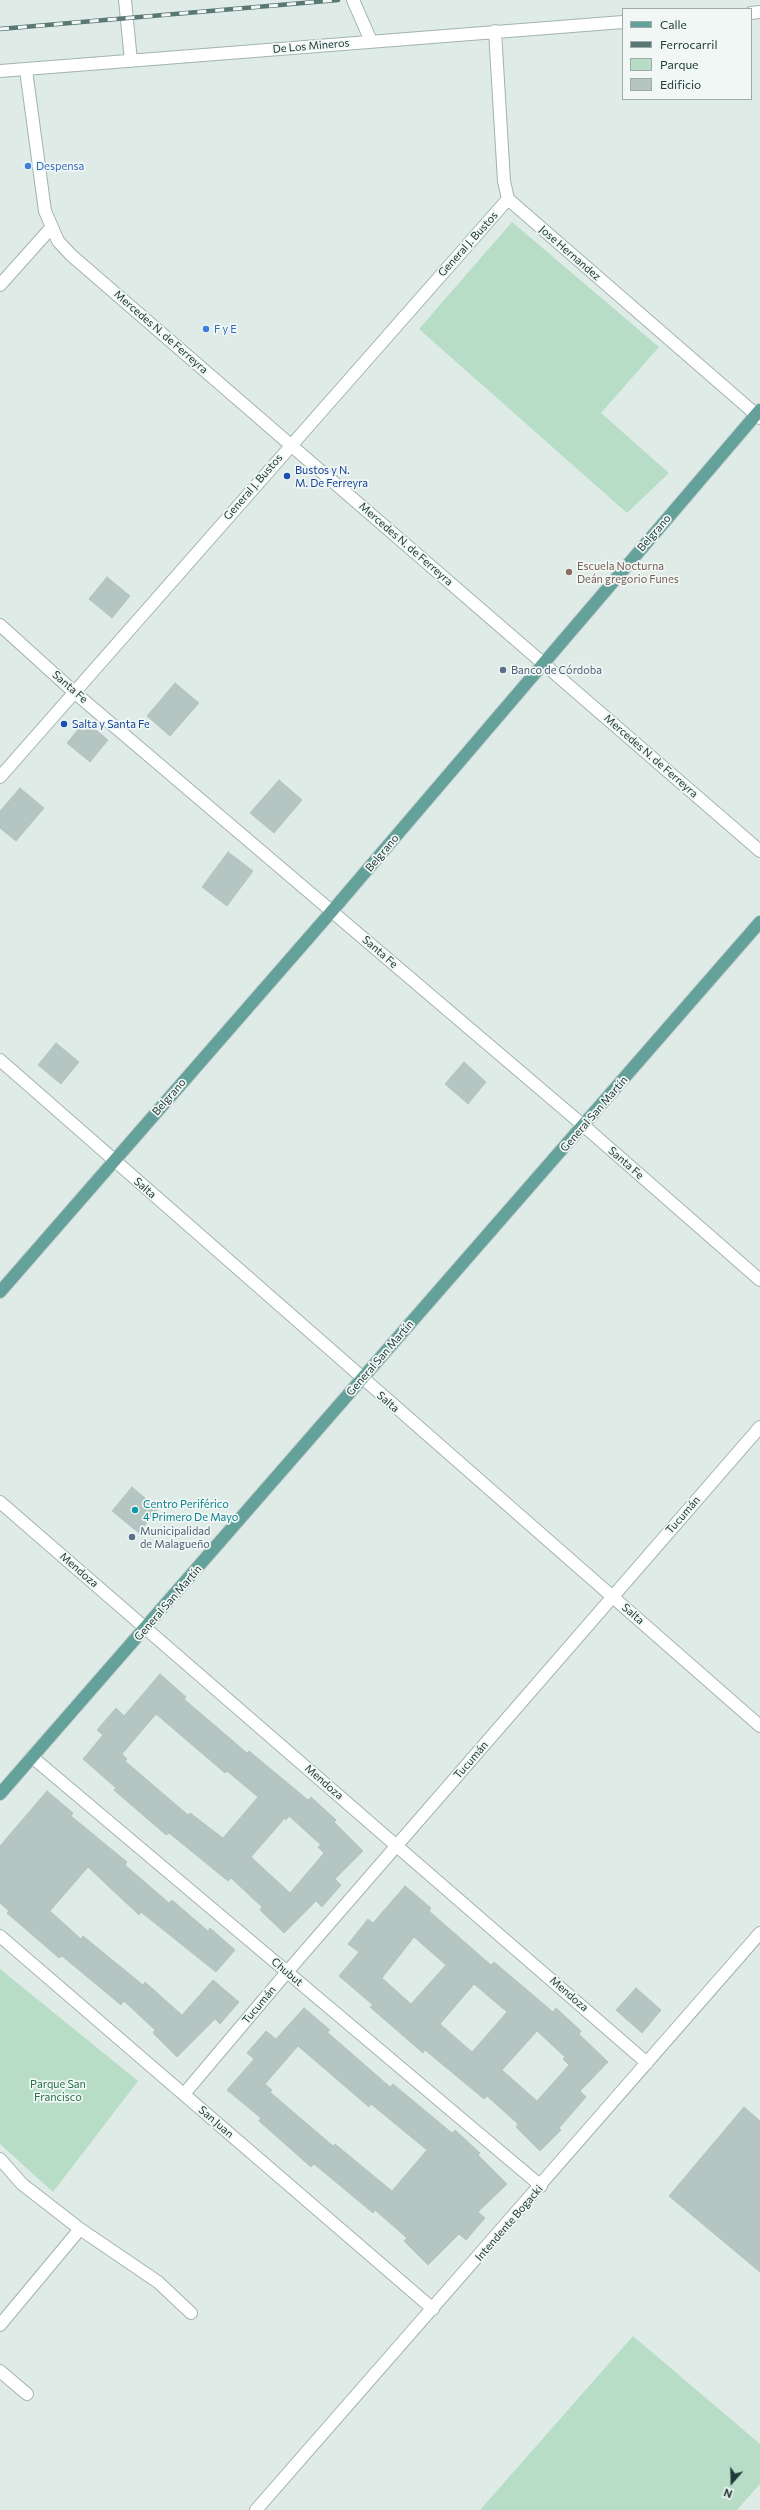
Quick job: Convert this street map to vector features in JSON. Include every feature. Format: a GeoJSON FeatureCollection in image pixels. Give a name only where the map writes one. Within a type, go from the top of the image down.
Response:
{"type":"FeatureCollection","features":[{"type":"Feature","properties":{"kind":"main road","name":"Belgrano"},"geometry":{"type":"LineString","coordinates":[[0,1292],[332,911],[543,663],[759,414]]}},
{"type":"Feature","properties":{"kind":"main road","name":"General San Martín"},"geometry":{"type":"LineString","coordinates":[[0,1794],[584,1126],[760,922]]}},
{"type":"Feature","properties":{"kind":"street"},"geometry":{"type":"LineString","coordinates":[[125,0],[131,61]]}},
{"type":"Feature","properties":{"kind":"street"},"geometry":{"type":"LineString","coordinates":[[352,0],[371,42]]}},
{"type":"Feature","properties":{"kind":"street","name":"De Los Mineros"},"geometry":{"type":"LineString","coordinates":[[0,71],[622,22]]}},
{"type":"Feature","properties":{"kind":"street"},"geometry":{"type":"LineString","coordinates":[[495,31],[504,181],[508,199]]}},
{"type":"Feature","properties":{"kind":"street","name":"Mercedes N. de Ferreyra"},"geometry":{"type":"LineString","coordinates":[[26,70],[45,211],[51,228],[58,241],[71,255],[760,851]]}},
{"type":"Feature","properties":{"kind":"street","name":"Jose Hernandez"},"geometry":{"type":"LineString","coordinates":[[508,199],[759,414]]}},
{"type":"Feature","properties":{"kind":"street","name":"General J. Bustos"},"geometry":{"type":"LineString","coordinates":[[0,777],[291,444],[508,199]]}},
{"type":"Feature","properties":{"kind":"street"},"geometry":{"type":"LineString","coordinates":[[0,285],[51,228]]}},
{"type":"Feature","properties":{"kind":"street","name":"Santa Fe"},"geometry":{"type":"LineString","coordinates":[[0,625],[74,692],[584,1126],[760,1280]]}},
{"type":"Feature","properties":{"kind":"street","name":"Salta"},"geometry":{"type":"LineString","coordinates":[[0,1060],[362,1379],[613,1596],[760,1726]]}},
{"type":"Feature","properties":{"kind":"street","name":"Tucumán"},"geometry":{"type":"LineString","coordinates":[[184,2094],[287,1972],[760,1427]]}},
{"type":"Feature","properties":{"kind":"street","name":"Mendoza"},"geometry":{"type":"LineString","coordinates":[[0,1502],[398,1845],[647,2063]]}},
{"type":"Feature","properties":{"kind":"street","name":"Chubut"},"geometry":{"type":"LineString","coordinates":[[32,1757],[541,2186]]}},
{"type":"Feature","properties":{"kind":"street","name":"Intendente Bogacki"},"geometry":{"type":"LineString","coordinates":[[256,2510],[541,2186],[760,1933]]}},
{"type":"Feature","properties":{"kind":"street","name":"San Juan"},"geometry":{"type":"LineString","coordinates":[[0,1936],[433,2309]]}},
{"type":"Feature","properties":{"kind":"street"},"geometry":{"type":"LineString","coordinates":[[0,2159],[22,2184],[80,2229],[158,2282],[192,2313]]}},
{"type":"Feature","properties":{"kind":"street"},"geometry":{"type":"LineString","coordinates":[[0,2325],[80,2229]]}},
{"type":"Feature","properties":{"kind":"street"},"geometry":{"type":"LineString","coordinates":[[0,2371],[27,2394]]}},
{"type":"Feature","properties":{"kind":"green space"},"geometry":{"type":"Polygon","coordinates":[[[512,222],[659,347],[601,413],[669,473],[627,513],[419,329],[512,222]]]}},
{"type":"Feature","properties":{"kind":"green space","name":"Parque San Francisco"},"geometry":{"type":"Polygon","coordinates":[[[0,1969],[138,2081],[53,2192],[0,2144],[0,1969]]]}},
{"type":"Feature","properties":{"kind":"green space"},"geometry":{"type":"Polygon","coordinates":[[[633,2336],[760,2444],[760,2484],[737,2510],[480,2510],[633,2336]]]}},
{"type":"Feature","properties":{"kind":"building"},"geometry":{"type":"Polygon","coordinates":[[[107,577],[130,596],[112,618],[89,599],[107,577]]]}},
{"type":"Feature","properties":{"kind":"building"},"geometry":{"type":"Polygon","coordinates":[[[175,683],[199,703],[170,736],[147,716],[175,683]]]}},
{"type":"Feature","properties":{"kind":"building"},"geometry":{"type":"Polygon","coordinates":[[[85,721],[108,740],[90,762],[67,743],[85,721]]]}},
{"type":"Feature","properties":{"kind":"building"},"geometry":{"type":"Polygon","coordinates":[[[279,780],[302,800],[274,833],[250,813],[279,780]]]}},
{"type":"Feature","properties":{"kind":"building"},"geometry":{"type":"Polygon","coordinates":[[[20,788],[44,808],[16,841],[0,828],[0,811],[20,788]]]}},
{"type":"Feature","properties":{"kind":"building"},"geometry":{"type":"Polygon","coordinates":[[[228,852],[253,871],[227,906],[202,887],[228,852]]]}},
{"type":"Feature","properties":{"kind":"building"},"geometry":{"type":"Polygon","coordinates":[[[56,1043],[79,1062],[61,1084],[38,1065],[56,1043]]]}},
{"type":"Feature","properties":{"kind":"building"},"geometry":{"type":"Polygon","coordinates":[[[464,1062],[486,1082],[468,1104],[445,1084],[464,1062]]]}},
{"type":"Feature","properties":{"kind":"building","name":"Centro Periférico 4 Primero De Mayo"},"geometry":{"type":"Polygon","coordinates":[[[132,1487],[158,1509],[139,1533],[112,1511],[132,1487]]]}},
{"type":"Feature","properties":{"kind":"building"},"geometry":{"type":"Polygon","coordinates":[[[160,1674],[186,1697],[184,1699],[247,1753],[249,1751],[308,1800],[311,1797],[336,1820],[334,1822],[363,1851],[335,1879],[341,1885],[322,1907],[316,1901],[284,1933],[260,1910],[262,1907],[231,1878],[228,1881],[169,1833],[166,1835],[114,1790],[116,1788],[83,1759],[103,1735],[97,1730],[116,1708],[124,1716],[160,1674]],[[156,1714],[122,1754],[127,1759],[125,1761],[188,1815],[190,1813],[223,1838],[258,1797],[227,1771],[225,1773],[156,1714]],[[289,1816],[286,1820],[285,1818],[251,1857],[290,1893],[324,1853],[318,1847],[321,1845],[289,1816]]]}},
{"type":"Feature","properties":{"kind":"building"},"geometry":{"type":"Polygon","coordinates":[[[47,1791],[73,1813],[71,1816],[127,1862],[125,1865],[169,1903],[172,1900],[208,1931],[210,1928],[235,1950],[216,1972],[141,1912],[139,1915],[88,1867],[50,1911],[81,1939],[83,1936],[143,1985],[145,1982],[182,2015],[213,1980],[239,2002],[220,2024],[215,2019],[177,2057],[153,2033],[155,2030],[124,2001],[121,2005],[62,1956],[59,1958],[7,1913],[9,1911],[0,1903],[0,1846],[47,1791]]]}},
{"type":"Feature","properties":{"kind":"building"},"geometry":{"type":"Polygon","coordinates":[[[405,1886],[431,1908],[429,1911],[491,1965],[494,1962],[553,2012],[556,2008],[581,2031],[579,2034],[608,2062],[580,2091],[586,2097],[559,2128],[561,2130],[540,2151],[516,2127],[518,2124],[487,2096],[484,2099],[425,2050],[423,2053],[370,2007],[373,2005],[339,1976],[359,1952],[348,1944],[368,1919],[373,1923],[405,1886]],[[414,1937],[382,1978],[411,2004],[446,1965],[414,1937]],[[474,1984],[440,2024],[472,2052],[507,2012],[474,1984]],[[537,2031],[502,2070],[537,2101],[569,2065],[563,2059],[565,2057],[537,2031]]]}},
{"type":"Feature","properties":{"kind":"building"},"geometry":{"type":"Polygon","coordinates":[[[636,1988],[661,2010],[642,2033],[616,2010],[636,1988]]]}},
{"type":"Feature","properties":{"kind":"building"},"geometry":{"type":"Polygon","coordinates":[[[304,2008],[330,2030],[327,2032],[390,2087],[393,2084],[452,2133],[455,2130],[480,2153],[478,2155],[507,2184],[478,2212],[485,2218],[466,2240],[459,2234],[428,2265],[404,2241],[407,2238],[375,2210],[373,2213],[314,2164],[311,2167],[259,2121],[261,2118],[227,2090],[254,2059],[247,2053],[266,2031],[276,2039],[304,2008]],[[298,2046],[265,2084],[272,2090],[270,2092],[333,2146],[335,2144],[392,2191],[427,2150],[371,2104],[369,2107],[298,2046]]]}},
{"type":"Feature","properties":{"kind":"building"},"geometry":{"type":"Polygon","coordinates":[[[744,2107],[760,2121],[760,2272],[669,2196],[744,2107]]]}},
{"type":"Feature","properties":{"kind":"railway"},"geometry":{"type":"LineString","coordinates":[[0,29],[338,0]]}},
{"type":"Feature","properties":{"kind":"place","name":"Despensa"},"geometry":{"type":"Point","coordinates":[28,166]}},
{"type":"Feature","properties":{"kind":"place","name":"F y E"},"geometry":{"type":"Point","coordinates":[206,329]}},
{"type":"Feature","properties":{"kind":"place","name":"Bustos y N. M. De Ferreyra"},"geometry":{"type":"Point","coordinates":[287,476]}},
{"type":"Feature","properties":{"kind":"place","name":"Escuela Nocturna Deán gregorio Funes"},"geometry":{"type":"Point","coordinates":[569,572]}},
{"type":"Feature","properties":{"kind":"place","name":"Banco de Córdoba"},"geometry":{"type":"Point","coordinates":[503,670]}},
{"type":"Feature","properties":{"kind":"place","name":"Salta y Santa Fe"},"geometry":{"type":"Point","coordinates":[64,724]}},
{"type":"Feature","properties":{"kind":"place","name":"Centro Periférico 4 Primero De Mayo"},"geometry":{"type":"Point","coordinates":[135,1510]}},
{"type":"Feature","properties":{"kind":"place","name":"Municipalidad de Malagueño"},"geometry":{"type":"Point","coordinates":[132,1537]}}]}
